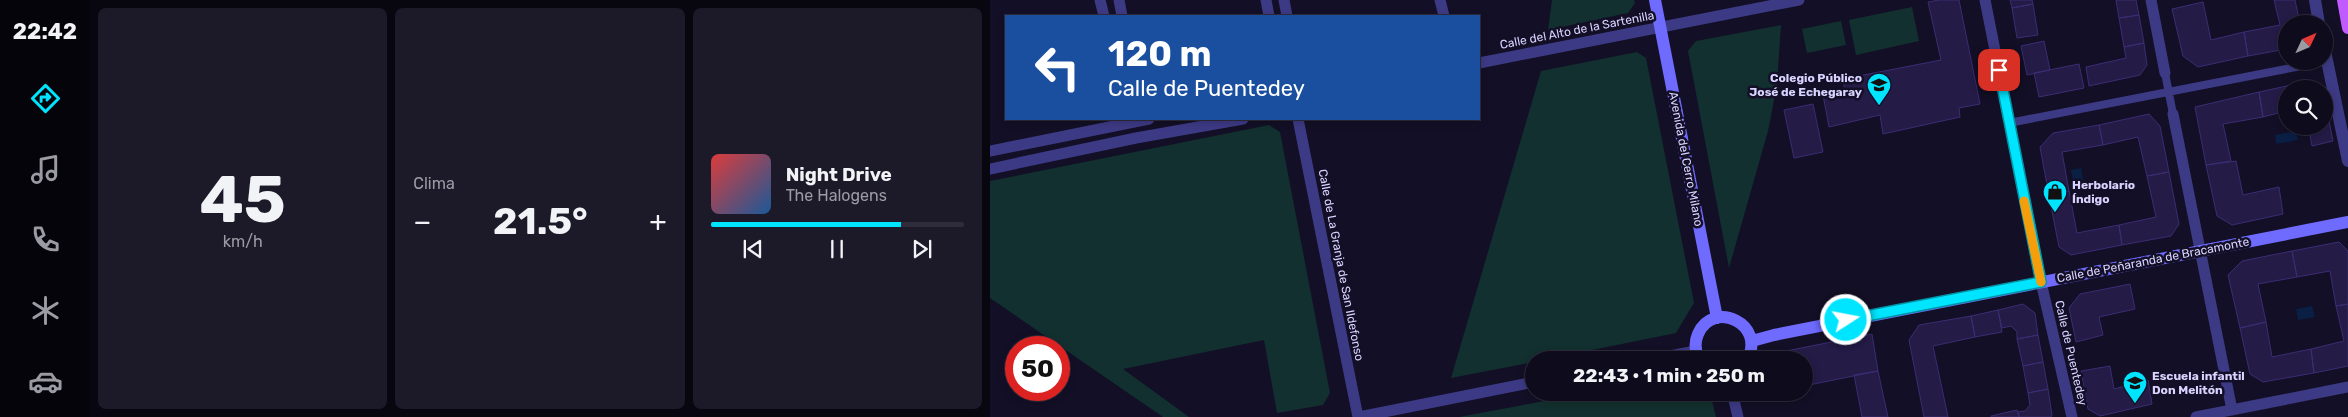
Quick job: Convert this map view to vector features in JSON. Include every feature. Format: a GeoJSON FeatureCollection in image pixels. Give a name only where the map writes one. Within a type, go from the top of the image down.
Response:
{"type":"FeatureCollection","features":[{"type":"Feature","properties":{"kind":"main road","name":"Avenida del Cerro Milano"},"geometry":{"type":"LineString","coordinates":[[1655,0],[1717,318]]}},
{"type":"Feature","properties":{"kind":"main road"},"geometry":{"type":"LineString","coordinates":[[2343,0],[2348,28]]}},
{"type":"Feature","properties":{"kind":"main road","name":"Calle de Peñaranda de Bracamonte"},"geometry":{"type":"LineString","coordinates":[[1752,341],[1774,335],[2348,222]]}},
{"type":"Feature","properties":{"kind":"main road"},"geometry":{"type":"LineString","coordinates":[[1697,351],[1698,333],[1710,320],[1717,318],[1736,319],[1749,332],[1752,341],[1751,351]]}},
{"type":"Feature","properties":{"kind":"street"},"geometry":{"type":"LineString","coordinates":[[1100,0],[1104,15]]}},
{"type":"Feature","properties":{"kind":"street"},"geometry":{"type":"LineString","coordinates":[[1119,0],[1122,15]]}},
{"type":"Feature","properties":{"kind":"street"},"geometry":{"type":"LineString","coordinates":[[1266,0],[1269,15]]}},
{"type":"Feature","properties":{"kind":"street"},"geometry":{"type":"LineString","coordinates":[[1284,0],[1287,15]]}},
{"type":"Feature","properties":{"kind":"street"},"geometry":{"type":"LineString","coordinates":[[1440,0],[1444,15]]}},
{"type":"Feature","properties":{"kind":"street","name":"Calle del Alto de la Sartenilla"},"geometry":{"type":"LineString","coordinates":[[1480,63],[1799,0]]}},
{"type":"Feature","properties":{"kind":"street","name":"Calle de Puentedey"},"geometry":{"type":"LineString","coordinates":[[1985,0],[2041,282],[2072,417]]}},
{"type":"Feature","properties":{"kind":"street"},"geometry":{"type":"LineString","coordinates":[[2151,0],[2232,410]]}},
{"type":"Feature","properties":{"kind":"street"},"geometry":{"type":"LineString","coordinates":[[2315,0],[2318,15]]}},
{"type":"Feature","properties":{"kind":"street"},"geometry":{"type":"LineString","coordinates":[[2009,123],[2281,70]]}},
{"type":"Feature","properties":{"kind":"street"},"geometry":{"type":"LineString","coordinates":[[2329,70],[2348,161]]}},
{"type":"Feature","properties":{"kind":"street"},"geometry":{"type":"LineString","coordinates":[[1136,138],[1145,120]]}},
{"type":"Feature","properties":{"kind":"street"},"geometry":{"type":"LineString","coordinates":[[990,169],[1136,138],[1237,120]]}},
{"type":"Feature","properties":{"kind":"street","name":"Calle de La Granja de San Ildefonso"},"geometry":{"type":"LineString","coordinates":[[1298,120],[1359,417]]}},
{"type":"Feature","properties":{"kind":"street"},"geometry":{"type":"LineString","coordinates":[[990,151],[1125,121],[1136,138]]}},
{"type":"Feature","properties":{"kind":"street"},"geometry":{"type":"LineString","coordinates":[[1359,417],[1525,384]]}},
{"type":"Feature","properties":{"kind":"street"},"geometry":{"type":"LineString","coordinates":[[2196,417],[2348,387]]}},
{"type":"Feature","properties":{"kind":"street"},"geometry":{"type":"LineString","coordinates":[[1734,401],[1738,417]]}},
{"type":"Feature","properties":{"kind":"green space"},"geometry":{"type":"Polygon","coordinates":[[[1552,0],[1634,0],[1635,3],[1628,13],[1548,30],[1552,0]]]}},
{"type":"Feature","properties":{"kind":"green space"},"geometry":{"type":"Polygon","coordinates":[[[1912,7],[1919,41],[1856,55],[1849,20],[1912,7]]]}},
{"type":"Feature","properties":{"kind":"green space"},"geometry":{"type":"Polygon","coordinates":[[[1841,21],[1846,45],[1807,53],[1802,29],[1841,21]]]}},
{"type":"Feature","properties":{"kind":"green space"},"geometry":{"type":"Polygon","coordinates":[[[1781,25],[1777,85],[1768,131],[1729,268],[1688,51],[1696,41],[1781,25]]]}},
{"type":"Feature","properties":{"kind":"green space"},"geometry":{"type":"Polygon","coordinates":[[[1637,52],[1646,58],[1694,303],[1676,333],[1587,351],[1525,351],[1525,364],[1451,378],[1541,71],[1637,52]]]}},
{"type":"Feature","properties":{"kind":"green space"},"geometry":{"type":"Polygon","coordinates":[[[1269,125],[1280,132],[1330,393],[1323,405],[1277,413],[1264,340],[1123,369],[1189,417],[1163,417],[1070,353],[1070,336],[1045,336],[990,298],[990,181],[1269,125]]]}},
{"type":"Feature","properties":{"kind":"green space"},"geometry":{"type":"Polygon","coordinates":[[[1544,401],[1712,401],[1716,417],[1459,417],[1544,401]]]}},
{"type":"Feature","properties":{"kind":"water"},"geometry":{"type":"Polygon","coordinates":[[[2275,135],[2297,135],[2298,140],[2276,144],[2275,135]]]}},
{"type":"Feature","properties":{"kind":"water"},"geometry":{"type":"Polygon","coordinates":[[[2081,168],[2085,190],[2075,192],[2071,170],[2081,168]]]}},
{"type":"Feature","properties":{"kind":"water"},"geometry":{"type":"Polygon","coordinates":[[[2312,306],[2315,317],[2298,320],[2296,309],[2312,306]]]}},
{"type":"Feature","properties":{"kind":"building"},"geometry":{"type":"Polygon","coordinates":[[[1959,0],[1980,104],[1959,108],[1960,117],[1883,134],[1880,115],[1829,127],[1823,95],[1845,92],[1843,79],[1941,60],[1928,2],[1959,0]]]}},
{"type":"Feature","properties":{"kind":"building"},"geometry":{"type":"Polygon","coordinates":[[[2010,0],[2032,0],[2033,4],[2012,8],[2010,0]]]}},
{"type":"Feature","properties":{"kind":"building"},"geometry":{"type":"Polygon","coordinates":[[[2116,0],[2136,0],[2139,15],[2119,18],[2116,0]]]}},
{"type":"Feature","properties":{"kind":"building"},"geometry":{"type":"Polygon","coordinates":[[[2274,0],[2295,0],[2298,15],[2278,15],[2278,17],[2274,0]]]}},
{"type":"Feature","properties":{"kind":"building"},"geometry":{"type":"Polygon","coordinates":[[[2203,2],[2211,40],[2244,32],[2248,56],[2198,67],[2183,56],[2172,9],[2203,2]]]}},
{"type":"Feature","properties":{"kind":"building"},"geometry":{"type":"Polygon","coordinates":[[[2033,4],[2038,35],[2017,38],[2012,8],[2033,4]]]}},
{"type":"Feature","properties":{"kind":"building"},"geometry":{"type":"Polygon","coordinates":[[[2139,15],[2144,43],[2124,47],[2119,18],[2139,15]]]}},
{"type":"Feature","properties":{"kind":"building"},"geometry":{"type":"Polygon","coordinates":[[[2278,25],[2278,50],[2248,56],[2244,32],[2278,25]]]}},
{"type":"Feature","properties":{"kind":"building"},"geometry":{"type":"Polygon","coordinates":[[[2044,41],[2050,70],[2027,75],[2021,46],[2044,41]]]}},
{"type":"Feature","properties":{"kind":"building"},"geometry":{"type":"Polygon","coordinates":[[[2144,43],[2147,65],[2140,75],[2089,86],[2086,67],[2126,58],[2124,47],[2144,43]]]}},
{"type":"Feature","properties":{"kind":"building"},"geometry":{"type":"Polygon","coordinates":[[[2079,64],[2084,88],[2039,97],[2034,73],[2079,64]]]}},
{"type":"Feature","properties":{"kind":"building"},"geometry":{"type":"Polygon","coordinates":[[[2278,88],[2278,113],[2263,117],[2259,92],[2278,88]]]}},
{"type":"Feature","properties":{"kind":"building"},"geometry":{"type":"Polygon","coordinates":[[[2259,92],[2263,117],[2223,124],[2231,161],[2206,165],[2195,107],[2259,92]]]}},
{"type":"Feature","properties":{"kind":"building"},"geometry":{"type":"Polygon","coordinates":[[[1813,104],[1823,152],[1794,158],[1784,110],[1813,104]]]}},
{"type":"Feature","properties":{"kind":"building"},"geometry":{"type":"Polygon","coordinates":[[[2149,114],[2160,126],[2169,172],[2147,176],[2138,137],[2103,145],[2099,125],[2149,114]]]}},
{"type":"Feature","properties":{"kind":"building"},"geometry":{"type":"Polygon","coordinates":[[[2099,125],[2103,145],[2062,152],[2069,191],[2049,196],[2040,147],[2053,133],[2099,125]]]}},
{"type":"Feature","properties":{"kind":"building"},"geometry":{"type":"Polygon","coordinates":[[[2310,135],[2332,135],[2333,141],[2312,146],[2310,135]]]}},
{"type":"Feature","properties":{"kind":"building"},"geometry":{"type":"Polygon","coordinates":[[[2236,161],[2243,195],[2279,187],[2283,214],[2232,225],[2217,216],[2206,165],[2236,161]]]}},
{"type":"Feature","properties":{"kind":"building"},"geometry":{"type":"Polygon","coordinates":[[[2169,172],[2179,224],[2171,236],[2122,245],[2119,225],[2156,217],[2147,176],[2169,172]]]}},
{"type":"Feature","properties":{"kind":"building"},"geometry":{"type":"Polygon","coordinates":[[[2069,191],[2077,233],[2119,225],[2122,245],[2071,255],[2059,247],[2049,196],[2069,191]]]}},
{"type":"Feature","properties":{"kind":"building"},"geometry":{"type":"Polygon","coordinates":[[[2339,242],[2348,251],[2348,304],[2336,306],[2330,271],[2297,277],[2292,251],[2339,242]]]}},
{"type":"Feature","properties":{"kind":"building"},"geometry":{"type":"Polygon","coordinates":[[[2292,251],[2297,277],[2258,284],[2266,322],[2240,328],[2228,275],[2242,261],[2292,251]]]}},
{"type":"Feature","properties":{"kind":"building"},"geometry":{"type":"Polygon","coordinates":[[[2130,284],[2135,309],[2099,317],[2103,335],[2076,342],[2069,308],[2080,294],[2130,284]]]}},
{"type":"Feature","properties":{"kind":"building"},"geometry":{"type":"Polygon","coordinates":[[[2023,304],[2035,313],[2038,335],[2017,339],[2017,332],[2011,326],[2002,328],[1998,310],[2023,304]]]}},
{"type":"Feature","properties":{"kind":"building"},"geometry":{"type":"Polygon","coordinates":[[[2348,304],[2348,366],[2314,373],[2311,349],[2344,341],[2336,306],[2348,304]]]}},
{"type":"Feature","properties":{"kind":"building"},"geometry":{"type":"Polygon","coordinates":[[[1998,310],[2002,332],[1975,337],[1971,316],[1998,310]]]}},
{"type":"Feature","properties":{"kind":"building"},"geometry":{"type":"Polygon","coordinates":[[[1971,316],[1975,337],[1933,346],[1948,417],[1924,417],[1909,340],[1919,325],[1971,316]]]}},
{"type":"Feature","properties":{"kind":"building"},"geometry":{"type":"Polygon","coordinates":[[[2266,322],[2272,357],[2311,349],[2314,373],[2263,382],[2250,374],[2240,328],[2266,322]]]}},
{"type":"Feature","properties":{"kind":"building"},"geometry":{"type":"Polygon","coordinates":[[[1872,334],[1878,371],[1813,384],[1813,351],[1786,351],[1872,334]]]}},
{"type":"Feature","properties":{"kind":"building"},"geometry":{"type":"Polygon","coordinates":[[[2038,335],[2043,362],[2023,366],[2017,339],[2038,335]]]}},
{"type":"Feature","properties":{"kind":"building"},"geometry":{"type":"Polygon","coordinates":[[[2043,362],[2048,389],[2028,393],[2023,366],[2043,362]]]}},
{"type":"Feature","properties":{"kind":"building"},"geometry":{"type":"Polygon","coordinates":[[[2110,366],[2114,389],[2148,380],[2152,404],[2100,416],[2088,409],[2081,371],[2110,366]]]}},
{"type":"Feature","properties":{"kind":"building"},"geometry":{"type":"Polygon","coordinates":[[[1878,371],[1888,417],[1862,417],[1854,375],[1878,371]]]}},
{"type":"Feature","properties":{"kind":"building"},"geometry":{"type":"Polygon","coordinates":[[[2048,389],[2051,417],[2019,417],[2018,412],[2025,411],[2030,405],[2028,393],[2048,389]]]}},
{"type":"Feature","properties":{"kind":"building"},"geometry":{"type":"Polygon","coordinates":[[[2017,410],[2019,417],[1991,417],[1991,416],[2017,410]]]}},
{"type":"Feature","properties":{"kind":"slow traffic"},"geometry":{"type":"LineString","coordinates":[[2024,201],[2041,282]]}},
{"type":"Feature","properties":{"kind":"place","name":"Colegio Público José de Echegaray"},"geometry":{"type":"Point","coordinates":[1879,106]}},
{"type":"Feature","properties":{"kind":"place","name":"Herbolario Índigo"},"geometry":{"type":"Point","coordinates":[2055,213]}},
{"type":"Feature","properties":{"kind":"place","name":"Escuela infantil Don Melitón"},"geometry":{"type":"Point","coordinates":[2135,404]}},
{"type":"Feature","properties":{"kind":"route"},"geometry":{"type":"LineString","coordinates":[[1846,320],[2041,282],[1999,70]]}}]}
